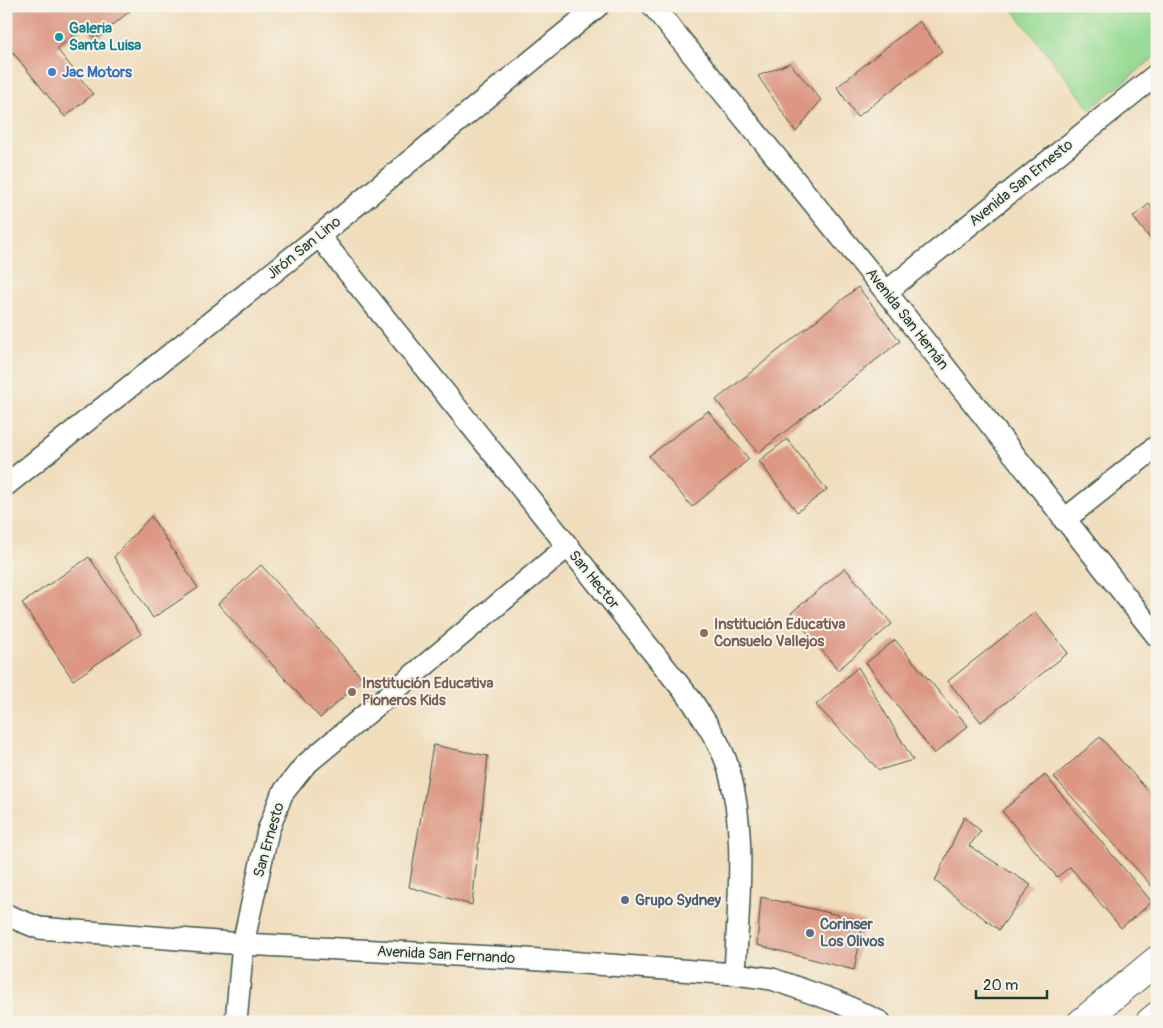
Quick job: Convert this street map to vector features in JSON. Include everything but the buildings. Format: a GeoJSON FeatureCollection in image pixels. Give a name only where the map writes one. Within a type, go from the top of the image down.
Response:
{"type":"FeatureCollection","features":[{"type":"Feature","properties":{"kind":"street","name":"Jirón San Lino"},"geometry":{"type":"LineString","coordinates":[[6,485],[319,236],[598,6]]}},
{"type":"Feature","properties":{"kind":"street","name":"Avenida San Hernán"},"geometry":{"type":"LineString","coordinates":[[652,6],[886,292],[1157,636]]}},
{"type":"Feature","properties":{"kind":"street","name":"Avenida San Ernesto"},"geometry":{"type":"LineString","coordinates":[[886,292],[1157,74]]}},
{"type":"Feature","properties":{"kind":"street","name":"San Hector"},"geometry":{"type":"LineString","coordinates":[[319,236],[692,701],[710,728],[726,760],[739,826],[735,974]]}},
{"type":"Feature","properties":{"kind":"street"},"geometry":{"type":"LineString","coordinates":[[1064,520],[1157,446]]}},
{"type":"Feature","properties":{"kind":"street","name":"San Ernesto"},"geometry":{"type":"LineString","coordinates":[[236,1022],[243,944],[268,831],[282,794],[305,765],[567,547]]}},
{"type":"Feature","properties":{"kind":"street","name":"Avenida San Fernando"},"geometry":{"type":"LineString","coordinates":[[6,915],[39,928],[243,944],[512,958],[735,974],[772,979],[838,1002],[880,1022]]}},
{"type":"Feature","properties":{"kind":"street"},"geometry":{"type":"LineString","coordinates":[[1082,1022],[1157,960]]}},
{"type":"Feature","properties":{"kind":"street"},"geometry":{"type":"LineString","coordinates":[[1150,1022],[1157,1016]]}},
{"type":"Feature","properties":{"kind":"green space"},"geometry":{"type":"Polygon","coordinates":[[[1010,6],[1157,6],[1157,55],[1090,109],[1010,6]]]}},
{"type":"Feature","properties":{"kind":"place","name":"Galeria Santa Luisa"},"geometry":{"type":"Point","coordinates":[59,37]}},
{"type":"Feature","properties":{"kind":"place","name":"Jac Motors"},"geometry":{"type":"Point","coordinates":[52,72]}},
{"type":"Feature","properties":{"kind":"place","name":"Institución Educativa Consuelo Vallejos"},"geometry":{"type":"Point","coordinates":[704,633]}},
{"type":"Feature","properties":{"kind":"place","name":"Institución Educativa Pioneros Kids"},"geometry":{"type":"Point","coordinates":[352,692]}},
{"type":"Feature","properties":{"kind":"place","name":"Grupo Sydney"},"geometry":{"type":"Point","coordinates":[625,900]}},
{"type":"Feature","properties":{"kind":"place","name":"Corinser Los Olivos"},"geometry":{"type":"Point","coordinates":[810,933]}}]}
